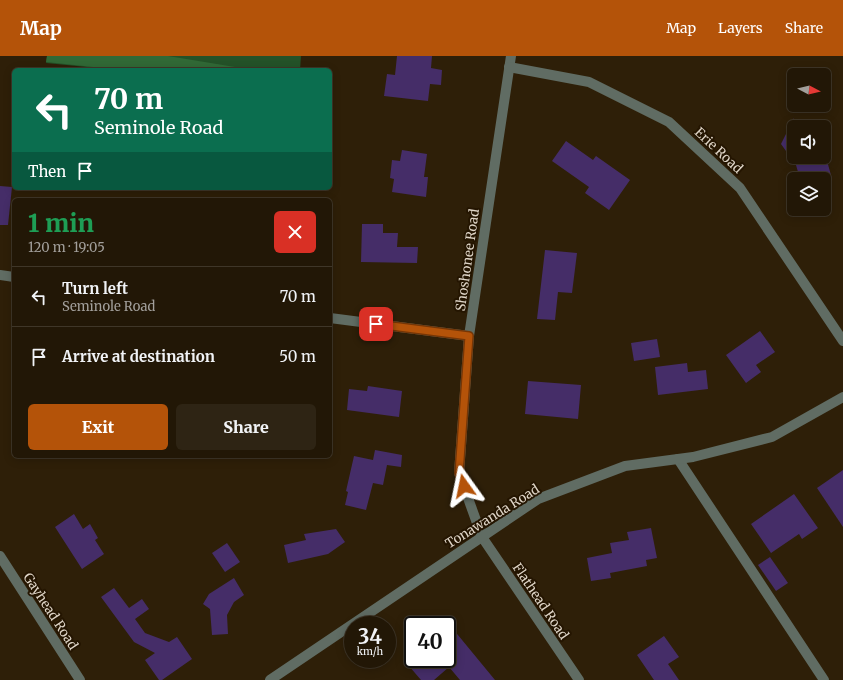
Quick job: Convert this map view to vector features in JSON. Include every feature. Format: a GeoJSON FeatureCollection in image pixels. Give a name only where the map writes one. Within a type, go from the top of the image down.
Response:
{"type":"FeatureCollection","features":[{"type":"Feature","properties":{"kind":"street","name":"Shoshonee Road"},"geometry":{"type":"LineString","coordinates":[[482,537],[459,473],[469,336],[511,56]]}},
{"type":"Feature","properties":{"kind":"street","name":"Erie Road"},"geometry":{"type":"LineString","coordinates":[[509,68],[589,82],[670,122],[740,188],[843,341]]}},
{"type":"Feature","properties":{"kind":"street"},"geometry":{"type":"LineString","coordinates":[[0,275],[12,277]]}},
{"type":"Feature","properties":{"kind":"street"},"geometry":{"type":"LineString","coordinates":[[332,318],[469,336]]}},
{"type":"Feature","properties":{"kind":"street","name":"Tonawanda Road"},"geometry":{"type":"LineString","coordinates":[[270,680],[538,499],[625,466],[693,458],[772,437],[843,397]]}},
{"type":"Feature","properties":{"kind":"street"},"geometry":{"type":"LineString","coordinates":[[678,459],[824,680]]}},
{"type":"Feature","properties":{"kind":"street","name":"Flathead Road"},"geometry":{"type":"LineString","coordinates":[[482,537],[579,680]]}},
{"type":"Feature","properties":{"kind":"street","name":"Gayhead Road"},"geometry":{"type":"LineString","coordinates":[[0,556],[80,680]]}},
{"type":"Feature","properties":{"kind":"green space"},"geometry":{"type":"Polygon","coordinates":[[[47,56],[301,56],[300,68],[97,68],[46,63],[47,56]]]}},
{"type":"Feature","properties":{"kind":"green space"},"geometry":{"type":"Polygon","coordinates":[[[47,56],[168,56],[235,67],[102,68],[46,62],[47,56]]]}},
{"type":"Feature","properties":{"kind":"building"},"geometry":{"type":"Polygon","coordinates":[[[397,56],[432,56],[431,68],[442,70],[441,85],[430,84],[428,101],[384,96],[387,74],[395,75],[397,56]]]}},
{"type":"Feature","properties":{"kind":"building"},"geometry":{"type":"Polygon","coordinates":[[[787,132],[787,152],[781,144],[787,132]]]}},
{"type":"Feature","properties":{"kind":"building"},"geometry":{"type":"Polygon","coordinates":[[[566,141],[593,160],[596,156],[630,180],[609,210],[585,193],[589,187],[552,161],[566,141]]]}},
{"type":"Feature","properties":{"kind":"building"},"geometry":{"type":"Polygon","coordinates":[[[402,150],[427,154],[424,177],[428,177],[426,197],[392,192],[394,179],[390,178],[392,160],[400,161],[402,150]]]}},
{"type":"Feature","properties":{"kind":"building"},"geometry":{"type":"Polygon","coordinates":[[[795,164],[828,164],[830,172],[798,172],[795,164]]]}},
{"type":"Feature","properties":{"kind":"building"},"geometry":{"type":"Polygon","coordinates":[[[0,186],[12,187],[8,225],[0,225],[0,186]]]}},
{"type":"Feature","properties":{"kind":"building"},"geometry":{"type":"Polygon","coordinates":[[[362,224],[383,224],[383,233],[398,233],[397,247],[418,247],[417,263],[361,262],[362,224]]]}},
{"type":"Feature","properties":{"kind":"building"},"geometry":{"type":"Polygon","coordinates":[[[545,250],[577,253],[572,293],[558,292],[555,320],[537,319],[545,250]]]}},
{"type":"Feature","properties":{"kind":"building"},"geometry":{"type":"Polygon","coordinates":[[[760,331],[775,352],[756,365],[761,372],[746,383],[726,355],[760,331]]]}},
{"type":"Feature","properties":{"kind":"building"},"geometry":{"type":"Polygon","coordinates":[[[657,339],[660,357],[634,361],[631,343],[657,339]]]}},
{"type":"Feature","properties":{"kind":"building"},"geometry":{"type":"Polygon","coordinates":[[[687,363],[688,372],[706,370],[708,389],[658,395],[655,367],[687,363]]]}},
{"type":"Feature","properties":{"kind":"building"},"geometry":{"type":"Polygon","coordinates":[[[528,381],[581,385],[578,419],[525,414],[528,381]]]}},
{"type":"Feature","properties":{"kind":"building"},"geometry":{"type":"Polygon","coordinates":[[[368,386],[402,391],[399,417],[347,410],[349,389],[367,391],[368,386]]]}},
{"type":"Feature","properties":{"kind":"building"},"geometry":{"type":"Polygon","coordinates":[[[375,450],[402,455],[401,467],[387,465],[383,485],[373,483],[366,510],[345,505],[348,492],[346,491],[354,456],[373,460],[375,450]]]}},
{"type":"Feature","properties":{"kind":"building"},"geometry":{"type":"Polygon","coordinates":[[[843,470],[843,527],[817,488],[843,470]]]}},
{"type":"Feature","properties":{"kind":"building"},"geometry":{"type":"Polygon","coordinates":[[[794,494],[818,528],[802,539],[799,534],[771,553],[751,524],[794,494]]]}},
{"type":"Feature","properties":{"kind":"building"},"geometry":{"type":"Polygon","coordinates":[[[74,514],[83,529],[90,524],[98,538],[95,540],[104,554],[82,569],[55,527],[74,514]]]}},
{"type":"Feature","properties":{"kind":"building"},"geometry":{"type":"Polygon","coordinates":[[[651,528],[657,558],[646,560],[647,566],[610,573],[611,578],[591,581],[587,558],[612,553],[610,543],[629,540],[627,532],[651,528]]]}},
{"type":"Feature","properties":{"kind":"building"},"geometry":{"type":"Polygon","coordinates":[[[336,529],[345,542],[328,554],[288,563],[284,545],[306,540],[304,534],[336,529]]]}},
{"type":"Feature","properties":{"kind":"building"},"geometry":{"type":"Polygon","coordinates":[[[227,543],[240,562],[225,572],[212,553],[227,543]]]}},
{"type":"Feature","properties":{"kind":"building"},"geometry":{"type":"Polygon","coordinates":[[[770,557],[788,583],[776,591],[758,565],[770,557]]]}},
{"type":"Feature","properties":{"kind":"building"},"geometry":{"type":"Polygon","coordinates":[[[234,578],[244,595],[234,602],[227,615],[228,634],[212,635],[210,609],[203,604],[209,594],[234,578]]]}},
{"type":"Feature","properties":{"kind":"building"},"geometry":{"type":"Polygon","coordinates":[[[114,588],[129,608],[142,599],[149,609],[135,619],[145,633],[169,642],[177,637],[192,659],[162,680],[159,680],[145,660],[155,653],[134,642],[101,597],[114,588]]]}},
{"type":"Feature","properties":{"kind":"building"},"geometry":{"type":"Polygon","coordinates":[[[456,633],[495,680],[460,680],[450,668],[456,668],[456,633]]]}},
{"type":"Feature","properties":{"kind":"building"},"geometry":{"type":"Polygon","coordinates":[[[664,636],[679,657],[668,664],[679,680],[654,680],[637,655],[664,636]]]}},
{"type":"Feature","properties":{"kind":"building"},"geometry":{"type":"Polygon","coordinates":[[[411,668],[448,668],[434,680],[421,680],[411,668]]]}},
{"type":"Feature","properties":{"kind":"route"},"geometry":{"type":"LineString","coordinates":[[376,324],[469,336],[459,473],[464,486]]}}]}
